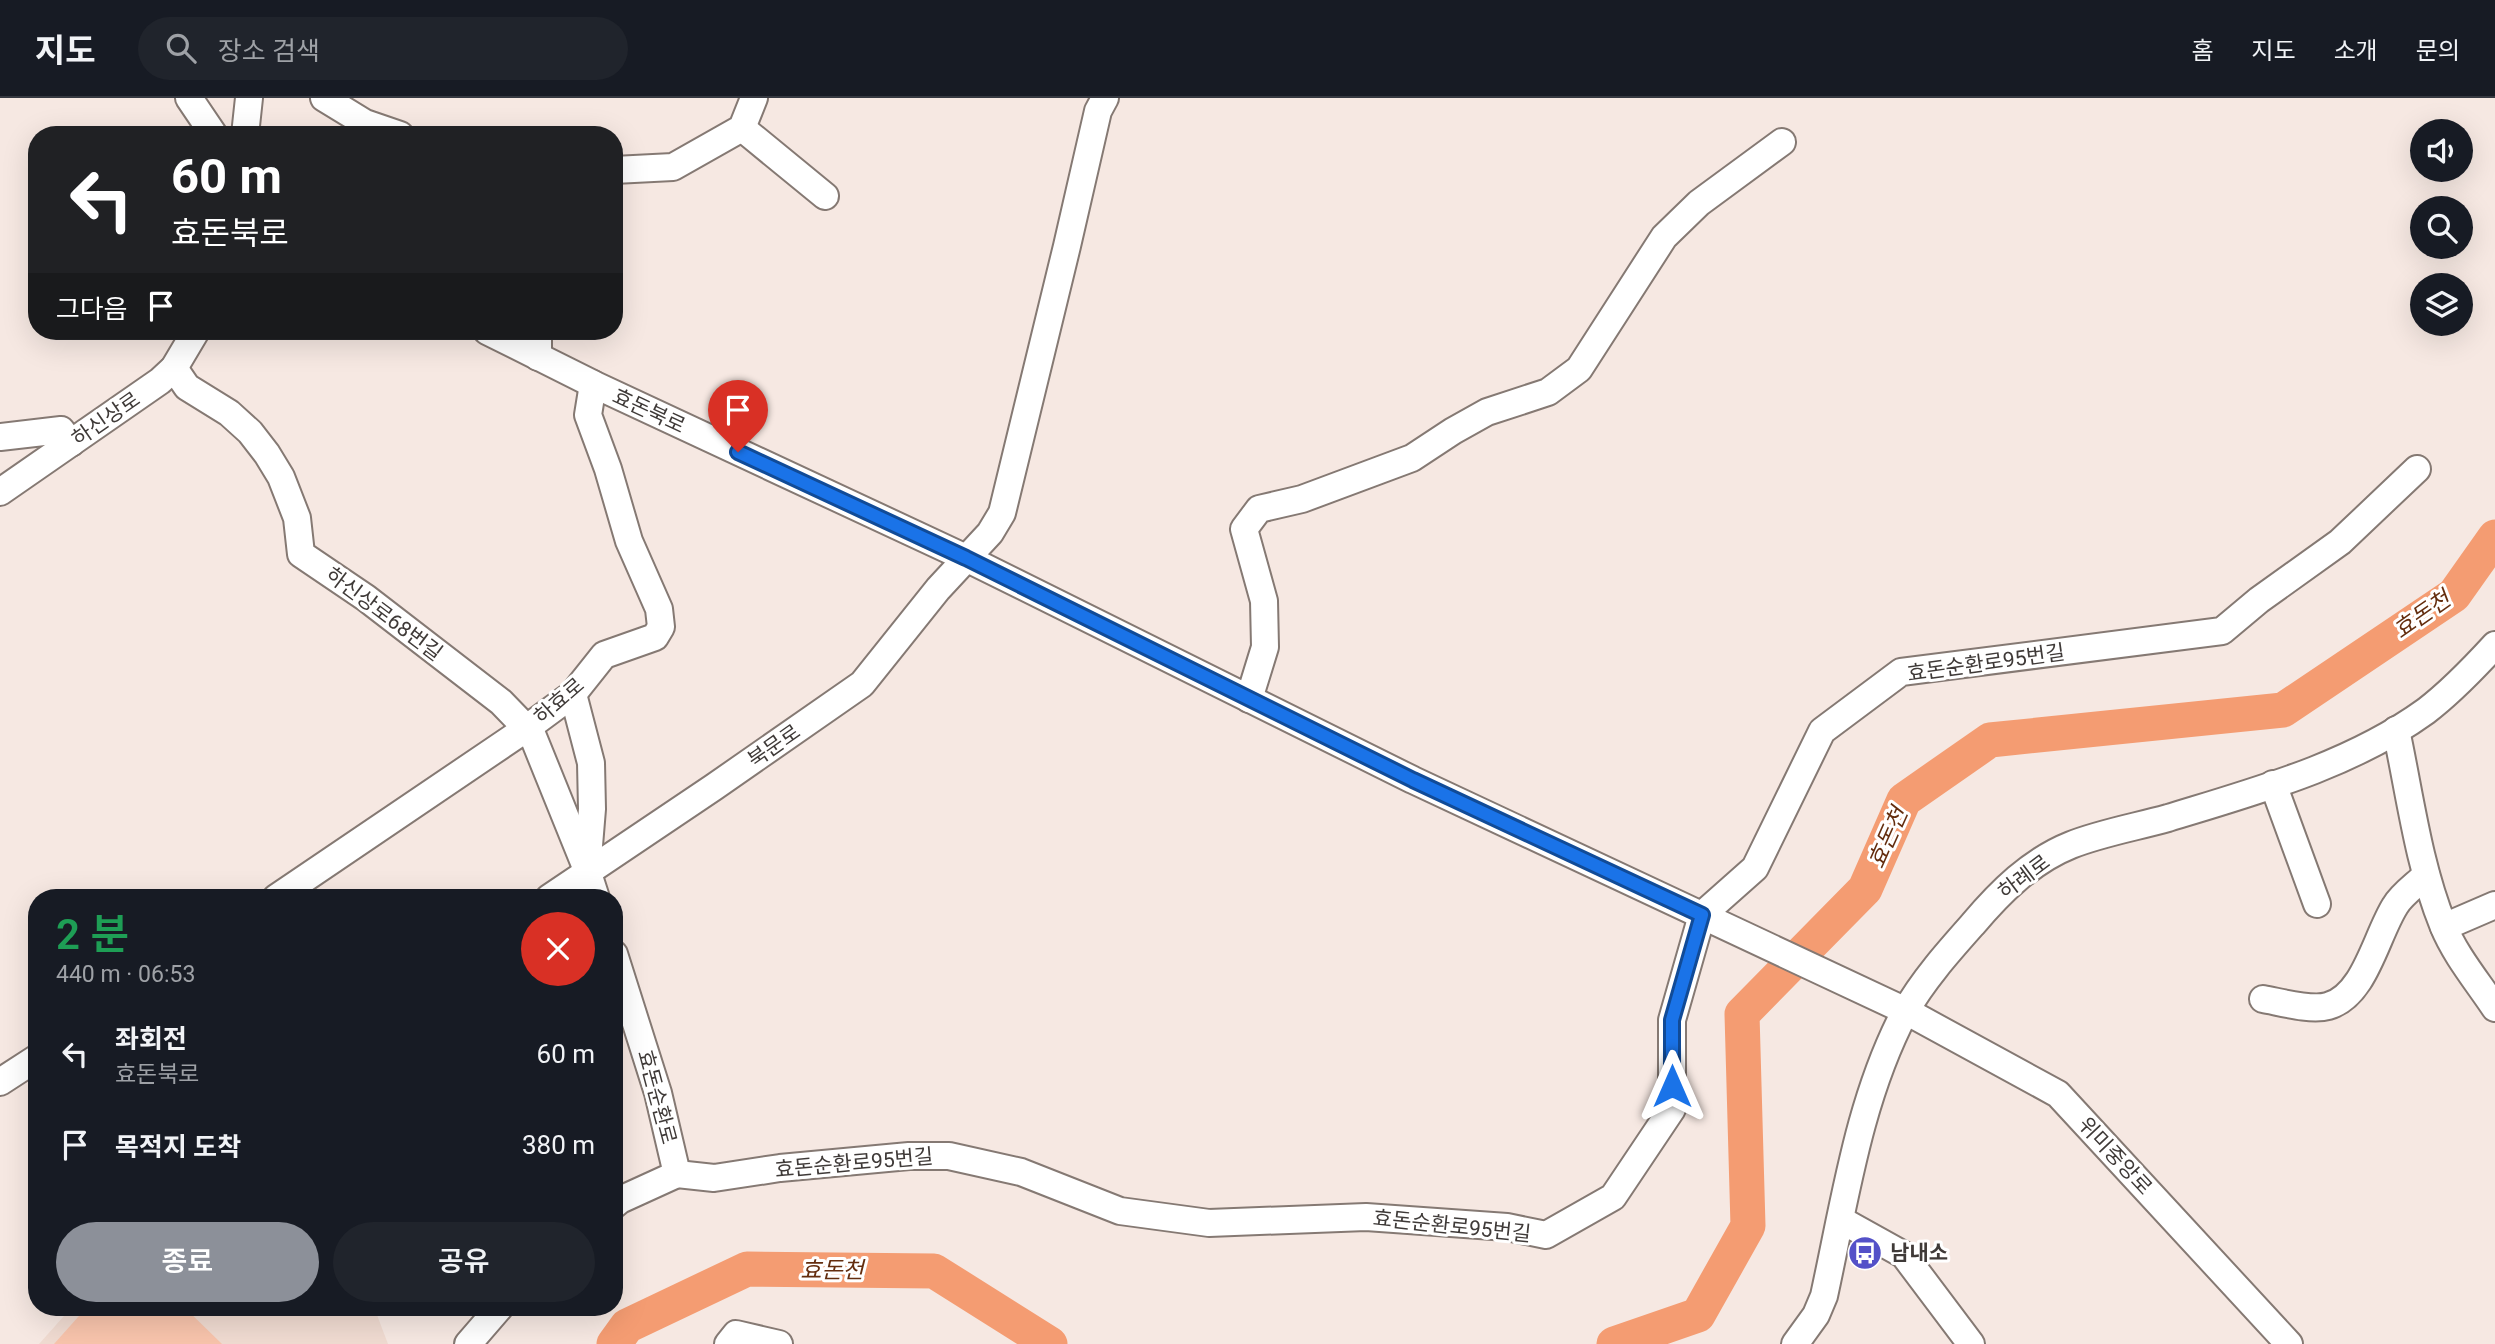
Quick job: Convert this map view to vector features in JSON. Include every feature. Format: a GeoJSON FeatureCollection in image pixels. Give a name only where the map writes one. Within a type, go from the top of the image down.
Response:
{"type":"FeatureCollection","features":[{"type":"Feature","properties":{"kind":"street"},"geometry":{"type":"LineString","coordinates":[[189,98],[208,126]]}},
{"type":"Feature","properties":{"kind":"street"},"geometry":{"type":"LineString","coordinates":[[245,126],[249,98]]}},
{"type":"Feature","properties":{"kind":"street"},"geometry":{"type":"LineString","coordinates":[[324,98],[358,126]]}},
{"type":"Feature","properties":{"kind":"street"},"geometry":{"type":"LineString","coordinates":[[623,170],[673,167],[743,128],[754,98]]}},
{"type":"Feature","properties":{"kind":"street","name":"북문로"},"geometry":{"type":"LineString","coordinates":[[561,889],[862,684],[966,558],[990,533],[1002,513],[1098,111],[1105,98]]}},
{"type":"Feature","properties":{"kind":"street"},"geometry":{"type":"LineString","coordinates":[[743,128],[825,196]]}},
{"type":"Feature","properties":{"kind":"street"},"geometry":{"type":"LineString","coordinates":[[1250,699],[1265,647],[1264,601],[1244,529],[1259,509],[1302,499],[1412,458],[1486,412],[1548,392],[1579,369],[1664,237],[1699,202],[1782,142]]}},
{"type":"Feature","properties":{"kind":"street","name":"하신상로"},"geometry":{"type":"LineString","coordinates":[[0,492],[160,381],[174,368],[191,340]]}},
{"type":"Feature","properties":{"kind":"street","name":"효돈북로"},"geometry":{"type":"LineString","coordinates":[[538,344],[593,384],[966,558],[1413,780],[1906,1011]]}},
{"type":"Feature","properties":{"kind":"street","name":"하신상로68번길"},"geometry":{"type":"LineString","coordinates":[[174,368],[187,387],[229,413],[250,432],[267,454],[281,477],[297,518],[301,554],[377,606],[501,702],[532,734],[587,870]]}},
{"type":"Feature","properties":{"kind":"street","name":"하효로"},"geometry":{"type":"LineString","coordinates":[[289,889],[573,694],[604,655],[654,637],[661,627],[659,609],[629,541],[608,469],[588,415],[593,384]]}},
{"type":"Feature","properties":{"kind":"street"},"geometry":{"type":"LineString","coordinates":[[0,437],[61,430],[71,443]]}},
{"type":"Feature","properties":{"kind":"street","name":"효돈순환로95번길"},"geometry":{"type":"LineString","coordinates":[[677,1174],[714,1178],[780,1168],[909,1156],[948,1156],[1021,1172],[1120,1210],[1209,1223],[1366,1217],[1507,1227],[1546,1236],[1613,1197],[1672,1108],[1672,1020],[1712,921],[1755,868],[1822,731],[1901,672],[2221,631],[2340,542],[2417,469]]}},
{"type":"Feature","properties":{"kind":"street","name":"하례로"},"geometry":{"type":"LineString","coordinates":[[1796,1344],[1816,1315],[1824,1296],[1873,1086],[1906,1011],[1942,959],[2013,881],[2071,845],[2234,798],[2359,751],[2396,730],[2447,694],[2495,645]]}},
{"type":"Feature","properties":{"kind":"street"},"geometry":{"type":"LineString","coordinates":[[573,694],[591,763],[592,809],[587,870],[593,889]]}},
{"type":"Feature","properties":{"kind":"street"},"geometry":{"type":"LineString","coordinates":[[2396,730],[2426,875],[2444,927],[2462,960],[2495,1008]]}},
{"type":"Feature","properties":{"kind":"street"},"geometry":{"type":"LineString","coordinates":[[2273,784],[2317,904]]}},
{"type":"Feature","properties":{"kind":"street"},"geometry":{"type":"LineString","coordinates":[[2263,999],[2325,1007],[2350,994],[2397,903],[2426,875]]}},
{"type":"Feature","properties":{"kind":"street"},"geometry":{"type":"LineString","coordinates":[[2444,927],[2495,905]]}},
{"type":"Feature","properties":{"kind":"street","name":"효돈순환로"},"geometry":{"type":"LineString","coordinates":[[623,982],[658,1093],[677,1174],[623,1199]]}},
{"type":"Feature","properties":{"kind":"street","name":"위미중앙로"},"geometry":{"type":"LineString","coordinates":[[1906,1011],[2058,1094],[2289,1344]]}},
{"type":"Feature","properties":{"kind":"street"},"geometry":{"type":"LineString","coordinates":[[0,1082],[28,1064]]}},
{"type":"Feature","properties":{"kind":"street"},"geometry":{"type":"LineString","coordinates":[[1841,1220],[1904,1255],[1971,1344]]}},
{"type":"Feature","properties":{"kind":"street"},"geometry":{"type":"LineString","coordinates":[[469,1343],[481,1316]]}},
{"type":"Feature","properties":{"kind":"street"},"geometry":{"type":"LineString","coordinates":[[469,1343],[492,1316]]}},
{"type":"Feature","properties":{"kind":"street"},"geometry":{"type":"LineString","coordinates":[[728,1344],[736,1334],[779,1344]]}},
{"type":"Feature","properties":{"kind":"shaded area"},"geometry":{"type":"Polygon","coordinates":[[[64,1316],[377,1316],[388,1344],[39,1344],[64,1316]]]}},
{"type":"Feature","properties":{"kind":"shaded area"},"geometry":{"type":"Polygon","coordinates":[[[79,1316],[193,1316],[222,1344],[54,1344],[79,1316]]]}},
{"type":"Feature","properties":{"kind":"waterway","name":"효돈천"},"geometry":{"type":"LineString","coordinates":[[1614,1344],[1698,1315],[1748,1226],[1742,1014],[1865,889],[1904,800],[1990,740],[2283,710],[2454,595],[2495,537]]}},
{"type":"Feature","properties":{"kind":"waterway","name":"효돈천"},"geometry":{"type":"LineString","coordinates":[[614,1344],[627,1326],[747,1269],[934,1271],[1050,1344]]}},
{"type":"Feature","properties":{"kind":"place","name":"남내소"},"geometry":{"type":"Point","coordinates":[1865,1253]}},
{"type":"Feature","properties":{"kind":"route"},"geometry":{"type":"LineString","coordinates":[[738,452],[966,558],[1413,780],[1702,915],[1672,1020],[1672,1086]]}}]}
